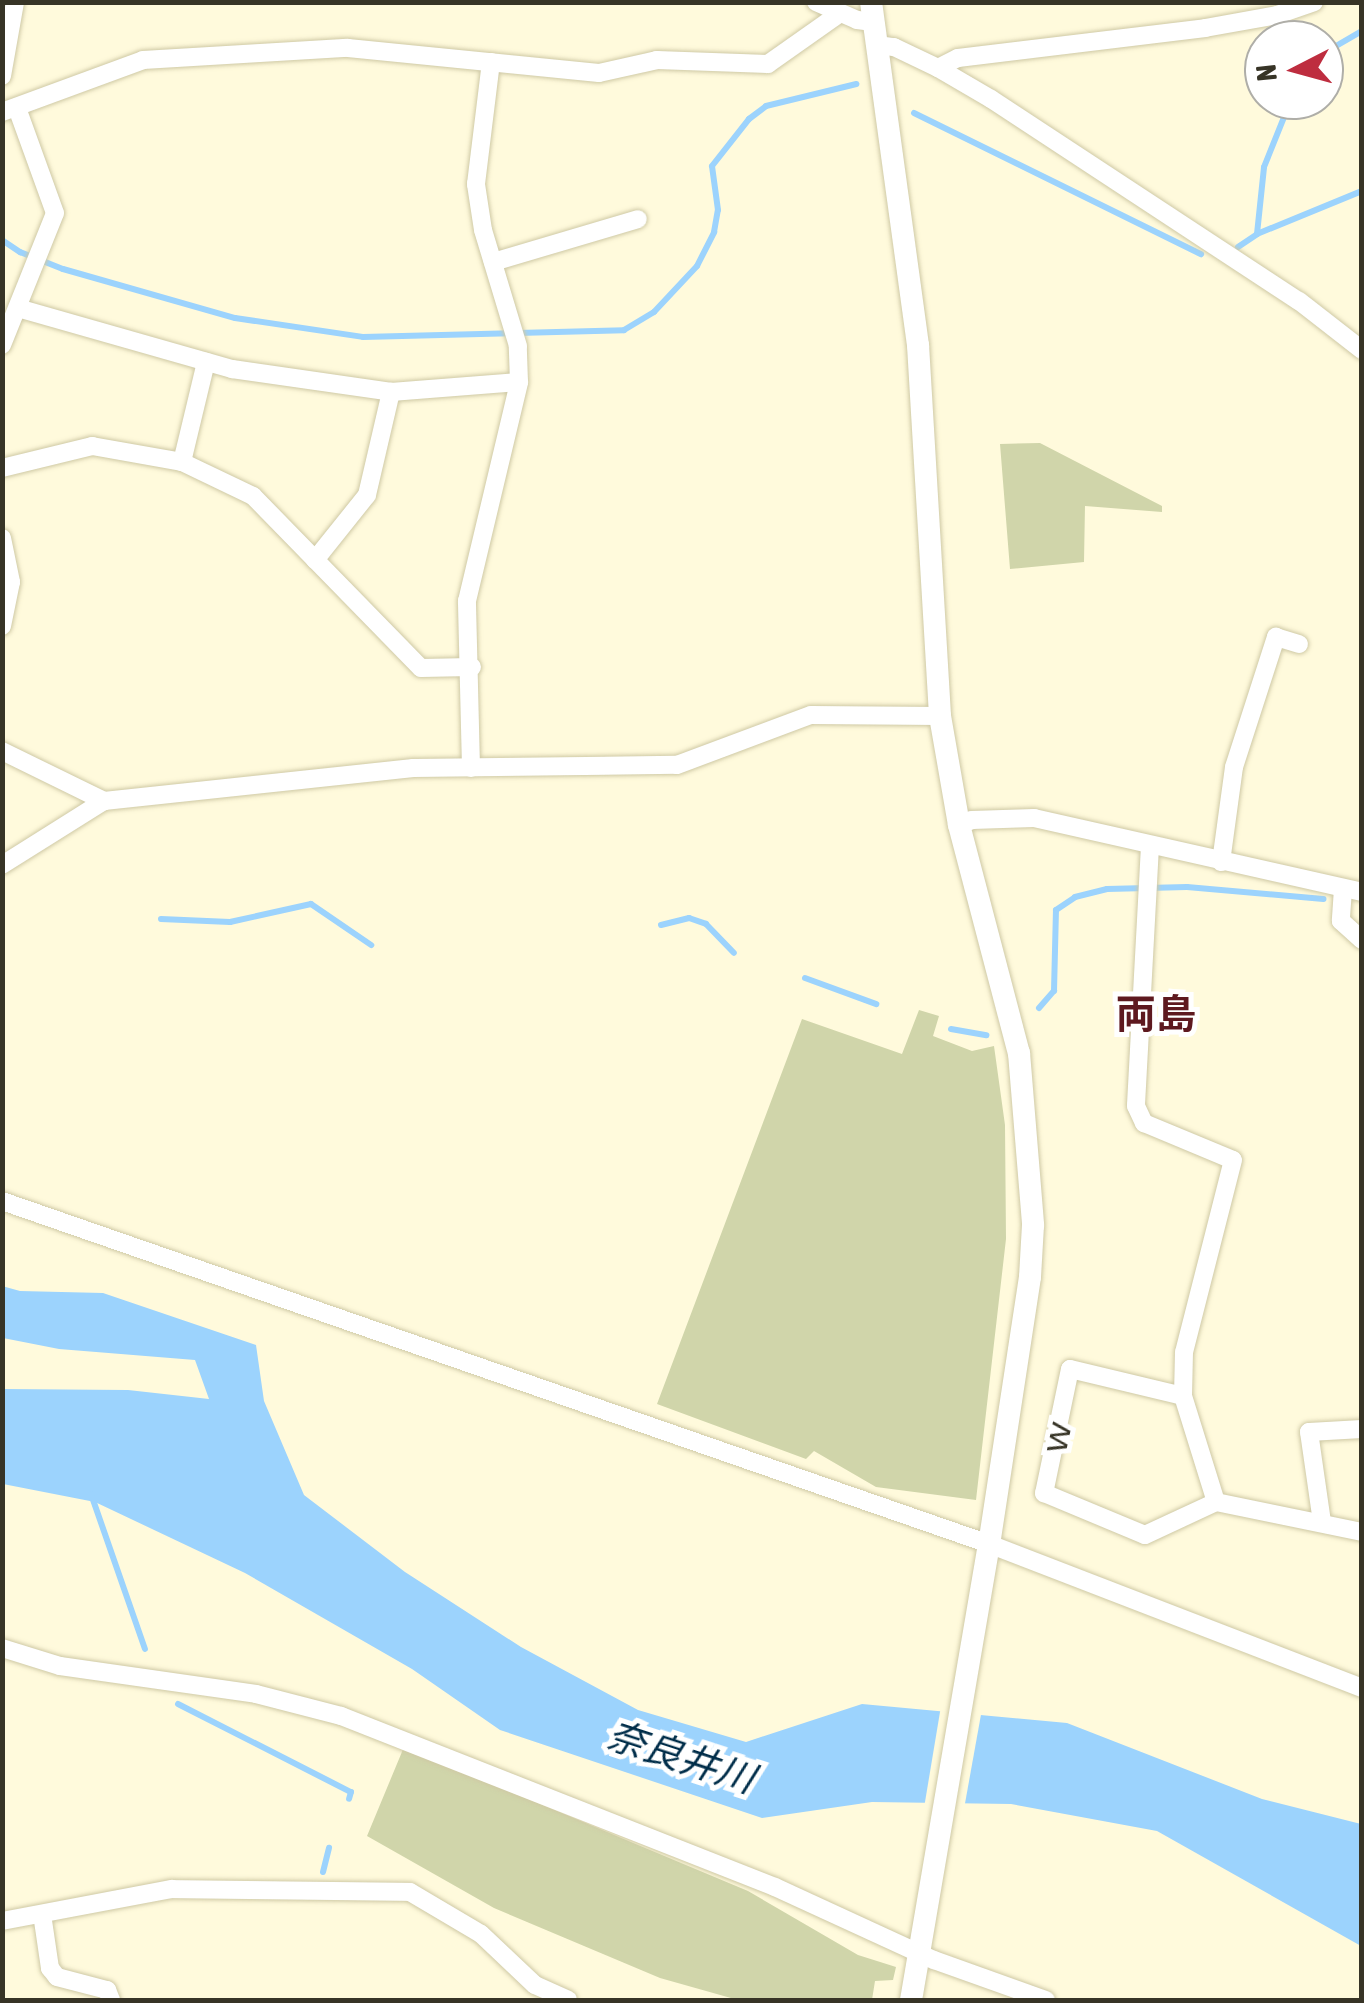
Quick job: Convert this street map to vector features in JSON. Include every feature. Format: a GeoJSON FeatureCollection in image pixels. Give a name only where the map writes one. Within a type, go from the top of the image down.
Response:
{"type":"FeatureCollection","features":[{"type":"Feature","properties":{"kind":"street"},"geometry":{"type":"LineString","coordinates":[[2,76],[15,2]]}},
{"type":"Feature","properties":{"kind":"street"},"geometry":{"type":"LineString","coordinates":[[816,2],[838,14],[874,23],[894,46],[938,68],[1299,301],[1362,350]]}},
{"type":"Feature","properties":{"kind":"street"},"geometry":{"type":"LineString","coordinates":[[938,68],[958,58],[1276,16],[1314,2]]}},
{"type":"Feature","properties":{"kind":"street"},"geometry":{"type":"LineString","coordinates":[[2,346],[55,214],[10,110],[143,60],[348,48],[599,73],[657,60],[768,64],[838,14]]}},
{"type":"Feature","properties":{"kind":"street"},"geometry":{"type":"LineString","coordinates":[[874,23],[918,345],[940,716],[959,825],[1008,997],[1019,1053],[1031,1169],[1030,1277],[988,1551],[911,2000]]}},
{"type":"Feature","properties":{"kind":"street"},"geometry":{"type":"LineString","coordinates":[[472,768],[472,667],[467,600],[519,382],[518,346],[476,184],[491,62]]}},
{"type":"Feature","properties":{"kind":"street"},"geometry":{"type":"LineString","coordinates":[[494,262],[638,219]]}},
{"type":"Feature","properties":{"kind":"street"},"geometry":{"type":"LineString","coordinates":[[18,308],[206,362],[391,392],[519,382]]}},
{"type":"Feature","properties":{"kind":"street"},"geometry":{"type":"LineString","coordinates":[[182,462],[206,362]]}},
{"type":"Feature","properties":{"kind":"street"},"geometry":{"type":"LineString","coordinates":[[315,560],[366,495],[391,392]]}},
{"type":"Feature","properties":{"kind":"street"},"geometry":{"type":"LineString","coordinates":[[2,468],[92,446],[182,462],[253,496],[422,668],[472,667]]}},
{"type":"Feature","properties":{"kind":"street"},"geometry":{"type":"LineString","coordinates":[[2,626],[11,582],[3,537]]}},
{"type":"Feature","properties":{"kind":"street"},"geometry":{"type":"LineString","coordinates":[[1221,862],[1234,766],[1276,637],[1299,644]]}},
{"type":"Feature","properties":{"kind":"street"},"geometry":{"type":"LineString","coordinates":[[2,865],[104,800],[412,768],[677,765],[811,715],[940,716]]}},
{"type":"Feature","properties":{"kind":"street"},"geometry":{"type":"LineString","coordinates":[[2,751],[104,800]]}},
{"type":"Feature","properties":{"kind":"street"},"geometry":{"type":"LineString","coordinates":[[959,825],[972,820],[1034,818],[1352,890],[1341,921],[1362,940]]}},
{"type":"Feature","properties":{"kind":"street"},"geometry":{"type":"LineString","coordinates":[[1150,846],[1136,1106],[1144,1123],[1233,1160],[1184,1352],[1182,1396],[1216,1502],[1362,1532]]}},
{"type":"Feature","properties":{"kind":"street"},"geometry":{"type":"LineString","coordinates":[[2,1201],[1362,1688]]}},
{"type":"Feature","properties":{"kind":"street","name":"ｗ"},"geometry":{"type":"LineString","coordinates":[[1182,1396],[1070,1369],[1044,1493],[1145,1534],[1216,1502]]}},
{"type":"Feature","properties":{"kind":"street"},"geometry":{"type":"LineString","coordinates":[[1322,1522],[1309,1432],[1362,1430]]}},
{"type":"Feature","properties":{"kind":"street"},"geometry":{"type":"LineString","coordinates":[[2,1648],[60,1666],[256,1694],[341,1716],[775,1887],[1046,2000]]}},
{"type":"Feature","properties":{"kind":"street"},"geometry":{"type":"LineString","coordinates":[[2,1921],[172,1889],[410,1892],[481,1934],[531,1993],[568,2000]]}},
{"type":"Feature","properties":{"kind":"street"},"geometry":{"type":"LineString","coordinates":[[42,1914],[50,1968],[56,1977],[108,1990],[112,2000]]}},
{"type":"Feature","properties":{"kind":"green space"},"geometry":{"type":"Polygon","coordinates":[[[1040,443],[1162,506],[1162,512],[1085,506],[1084,562],[1010,569],[1000,444],[1040,443]]]}},
{"type":"Feature","properties":{"kind":"green space"},"geometry":{"type":"Polygon","coordinates":[[[919,1010],[939,1016],[933,1036],[972,1051],[994,1046],[1005,1125],[1006,1239],[976,1500],[876,1487],[814,1451],[806,1459],[657,1404],[802,1019],[902,1054],[919,1010]]]}},
{"type":"Feature","properties":{"kind":"green space"},"geometry":{"type":"Polygon","coordinates":[[[404,1747],[748,1891],[858,1955],[896,1967],[893,1980],[875,1981],[872,2000],[738,2000],[660,1978],[494,1908],[367,1836],[404,1747]]]}},
{"type":"Feature","properties":{"kind":"water","name":"奈良井川"},"geometry":{"type":"Polygon","coordinates":[[[2,1286],[20,1291],[103,1293],[256,1345],[264,1401],[304,1495],[405,1572],[521,1647],[638,1710],[746,1742],[862,1704],[1067,1723],[1262,1799],[1361,1824],[1361,1946],[1157,1831],[1011,1804],[872,1802],[762,1818],[500,1730],[412,1669],[245,1573],[95,1502],[3,1484],[3,1389],[128,1390],[209,1399],[195,1360],[59,1349],[3,1338],[2,1286]]]}},
{"type":"Feature","properties":{"kind":"pier"},"geometry":{"type":"Polygon","coordinates":[[[941,1706],[982,1709],[964,1809],[924,1808],[941,1706]]]}},
{"type":"Feature","properties":{"kind":"waterway"},"geometry":{"type":"LineString","coordinates":[[1344,41],[1362,31]]}},
{"type":"Feature","properties":{"kind":"waterway"},"geometry":{"type":"LineString","coordinates":[[2,240],[20,252],[63,269],[235,318],[363,337],[624,330],[654,312],[697,266],[714,232],[718,210],[712,166],[749,119],[766,106],[856,84]]}},
{"type":"Feature","properties":{"kind":"waterway"},"geometry":{"type":"LineString","coordinates":[[914,113],[1201,254]]}},
{"type":"Feature","properties":{"kind":"waterway"},"geometry":{"type":"LineString","coordinates":[[1257,234],[1264,167],[1283,120]]}},
{"type":"Feature","properties":{"kind":"waterway"},"geometry":{"type":"LineString","coordinates":[[1238,247],[1257,234],[1362,191]]}},
{"type":"Feature","properties":{"kind":"waterway"},"geometry":{"type":"LineString","coordinates":[[1039,1008],[1054,991],[1056,910],[1075,897],[1107,889],[1187,887],[1323,899]]}},
{"type":"Feature","properties":{"kind":"waterway"},"geometry":{"type":"LineString","coordinates":[[161,919],[230,922],[311,904],[371,945]]}},
{"type":"Feature","properties":{"kind":"waterway"},"geometry":{"type":"LineString","coordinates":[[661,925],[689,918],[706,924],[734,953]]}},
{"type":"Feature","properties":{"kind":"waterway"},"geometry":{"type":"LineString","coordinates":[[805,978],[876,1004]]}},
{"type":"Feature","properties":{"kind":"waterway"},"geometry":{"type":"LineString","coordinates":[[951,1029],[986,1035]]}},
{"type":"Feature","properties":{"kind":"waterway"},"geometry":{"type":"LineString","coordinates":[[91,1494],[145,1649]]}},
{"type":"Feature","properties":{"kind":"waterway"},"geometry":{"type":"LineString","coordinates":[[178,1704],[351,1792],[349,1799]]}},
{"type":"Feature","properties":{"kind":"waterway"},"geometry":{"type":"LineString","coordinates":[[323,1872],[329,1848]]}},
{"type":"Feature","properties":{"kind":"district","name":"両島"},"geometry":{"type":"Point","coordinates":[1156,1014]}}]}
